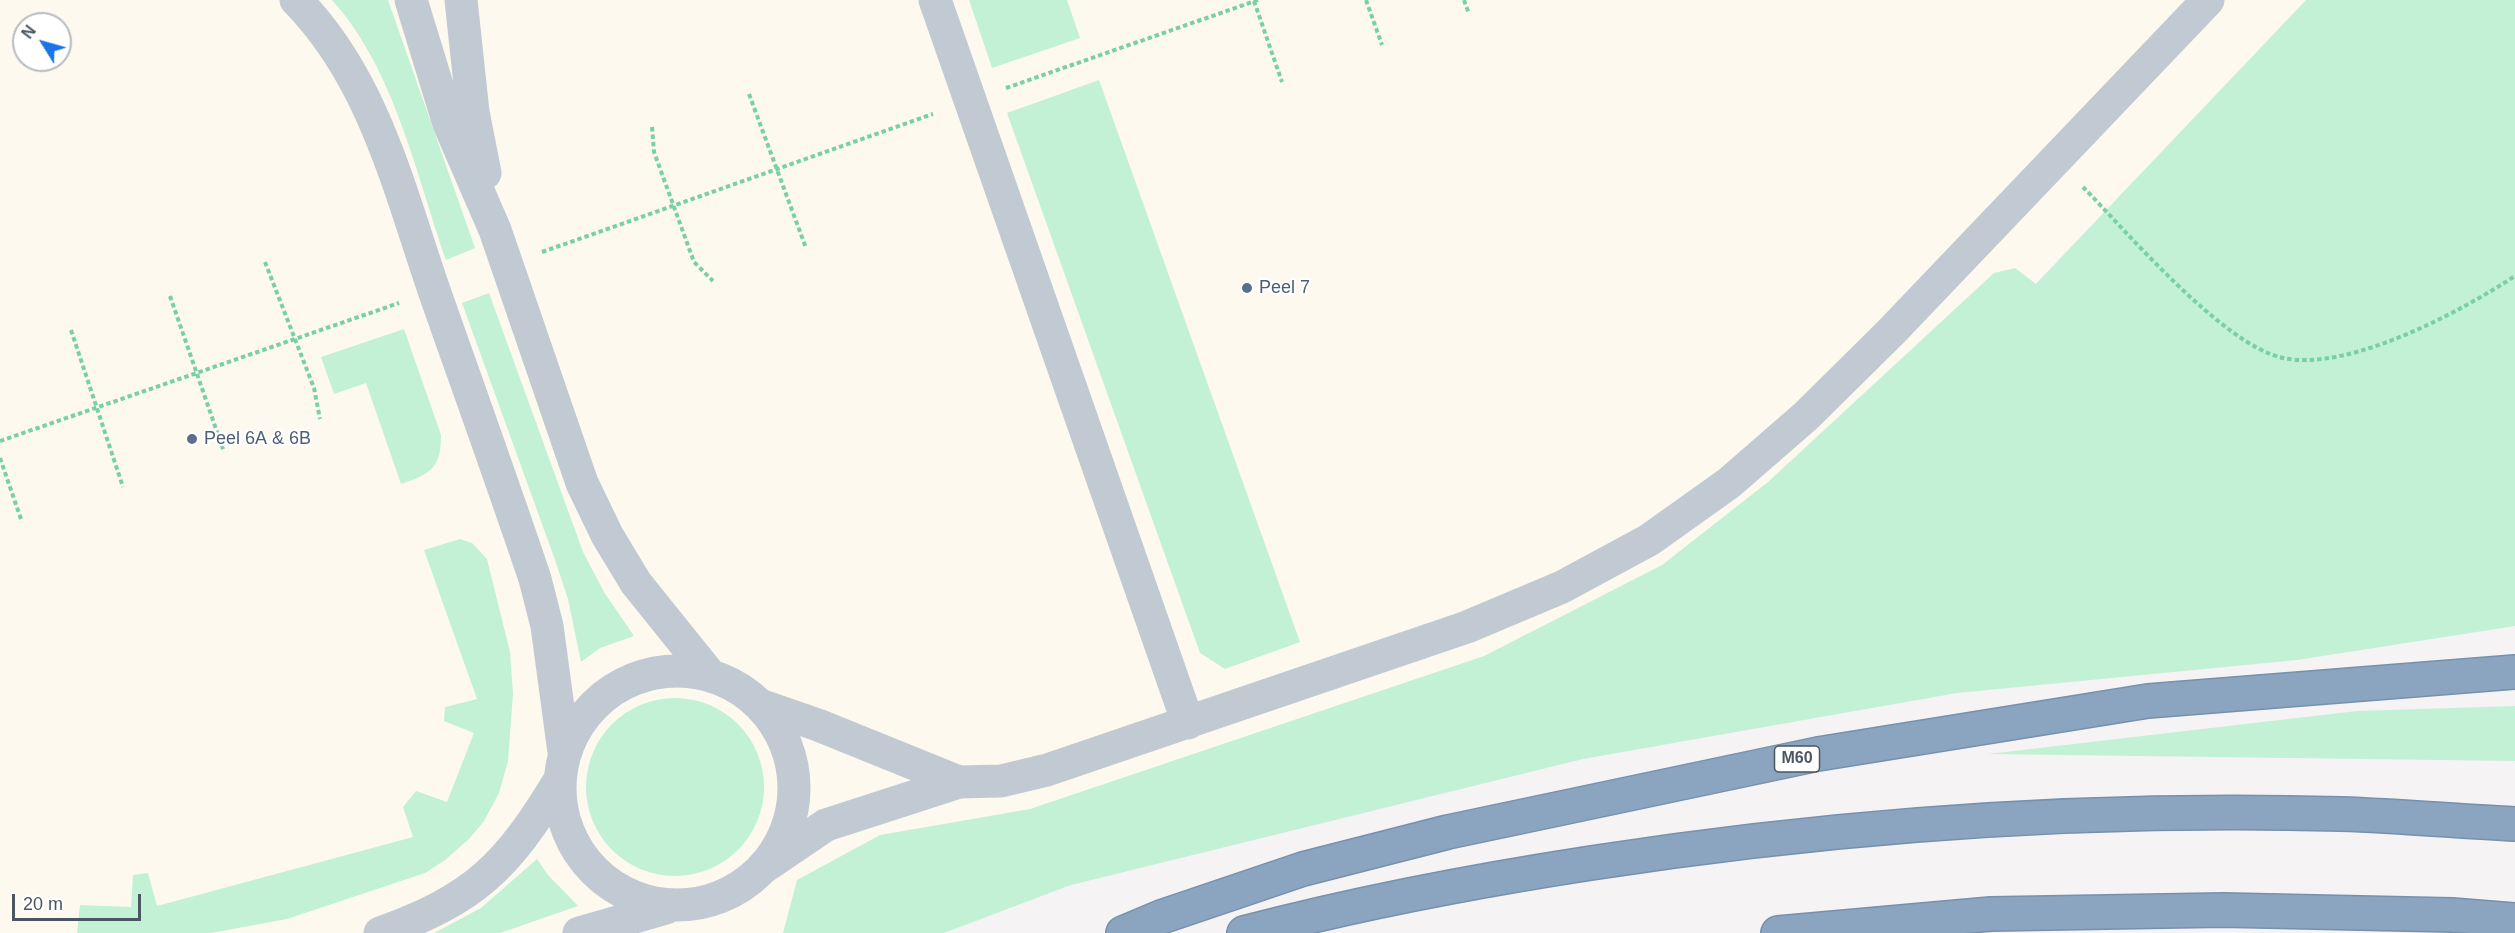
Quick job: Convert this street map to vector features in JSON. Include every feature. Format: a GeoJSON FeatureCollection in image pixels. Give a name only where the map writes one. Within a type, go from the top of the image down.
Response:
{"type":"FeatureCollection","features":[{"type":"Feature","properties":{"kind":"highway","name":"M60"},"geometry":{"type":"LineString","coordinates":[[1123,933],[1161,917],[1303,869],[1448,831],[1818,754],[2148,701],[2506,671]]}},
{"type":"Feature","properties":{"kind":"highway"},"geometry":{"type":"LineString","coordinates":[[1244,933],[1452,885],[1654,854],[1823,833],[1996,820],[2224,813],[2344,814],[2515,824]]}},
{"type":"Feature","properties":{"kind":"highway"},"geometry":{"type":"LineString","coordinates":[[1778,933],[1991,914],[2223,910],[2452,915],[2515,920]]}},
{"type":"Feature","properties":{"kind":"street"},"geometry":{"type":"LineString","coordinates":[[296,0],[334,46],[353,75],[369,107],[408,209],[434,291],[535,579],[547,626],[562,767],[563,818],[577,852],[602,880],[634,898],[671,906]]}},
{"type":"Feature","properties":{"kind":"street"},"geometry":{"type":"LineString","coordinates":[[411,0],[449,124],[495,230],[582,483],[607,535],[636,583],[710,675]]}},
{"type":"Feature","properties":{"kind":"street"},"geometry":{"type":"LineString","coordinates":[[461,0],[473,112],[495,230]]}},
{"type":"Feature","properties":{"kind":"street"},"geometry":{"type":"LineString","coordinates":[[935,0],[1188,723]]}},
{"type":"Feature","properties":{"kind":"street"},"geometry":{"type":"LineString","coordinates":[[579,933],[671,906],[705,903],[737,889],[764,867],[826,825],[959,782],[1001,781],[1047,770],[1467,627],[1562,587],[1649,540],[1729,483],[1806,416],[1891,332],[2208,0]]}},
{"type":"Feature","properties":{"kind":"street"},"geometry":{"type":"LineString","coordinates":[[380,933],[452,903],[479,884],[529,831],[562,767],[580,720],[606,694],[630,681],[638,677],[674,670],[710,675],[737,687],[760,705],[781,734],[792,767],[794,803],[784,837],[764,867]]}},
{"type":"Feature","properties":{"kind":"street"},"geometry":{"type":"LineString","coordinates":[[760,705],[818,725],[959,782]]}},
{"type":"Feature","properties":{"kind":"path"},"geometry":{"type":"LineString","coordinates":[[507,265],[1255,0],[1282,82]]}},
{"type":"Feature","properties":{"kind":"path"},"geometry":{"type":"LineString","coordinates":[[1366,0],[1382,45]]}},
{"type":"Feature","properties":{"kind":"path"},"geometry":{"type":"LineString","coordinates":[[1464,0],[1469,14]]}},
{"type":"Feature","properties":{"kind":"path"},"geometry":{"type":"LineString","coordinates":[[749,94],[806,248]]}},
{"type":"Feature","properties":{"kind":"path"},"geometry":{"type":"LineString","coordinates":[[652,127],[654,152],[694,262],[713,281]]}},
{"type":"Feature","properties":{"kind":"path"},"geometry":{"type":"LineString","coordinates":[[2055,159],[2184,290],[2219,322],[2254,346],[2282,357],[2312,359],[2353,353],[2470,306],[2515,276]]}},
{"type":"Feature","properties":{"kind":"path"},"geometry":{"type":"LineString","coordinates":[[265,262],[314,388],[320,419]]}},
{"type":"Feature","properties":{"kind":"path"},"geometry":{"type":"LineString","coordinates":[[0,441],[295,337],[434,291]]}},
{"type":"Feature","properties":{"kind":"path"},"geometry":{"type":"LineString","coordinates":[[170,296],[224,452]]}},
{"type":"Feature","properties":{"kind":"path"},"geometry":{"type":"LineString","coordinates":[[70,330],[123,487]]}},
{"type":"Feature","properties":{"kind":"path"},"geometry":{"type":"LineString","coordinates":[[0,458],[22,522]]}},
{"type":"Feature","properties":{"kind":"shaded area"},"geometry":{"type":"Polygon","coordinates":[[[0,0],[2306,0],[1722,612],[1071,885],[944,933],[0,933],[0,0]]]}},
{"type":"Feature","properties":{"kind":"green space"},"geometry":{"type":"Polygon","coordinates":[[[332,0],[388,0],[475,248],[446,260],[401,123],[387,89],[372,57],[332,0]]]}},
{"type":"Feature","properties":{"kind":"green space"},"geometry":{"type":"Polygon","coordinates":[[[969,0],[1067,0],[1080,38],[992,68],[969,0]]]}},
{"type":"Feature","properties":{"kind":"green space"},"geometry":{"type":"Polygon","coordinates":[[[2306,0],[2515,0],[2515,626],[2297,660],[1957,693],[1583,759],[1071,885],[944,933],[783,933],[797,880],[880,835],[1030,809],[1484,656],[1662,565],[1768,482],[1994,273],[2015,268],[2036,284],[2306,0]]]}},
{"type":"Feature","properties":{"kind":"green space"},"geometry":{"type":"Polygon","coordinates":[[[1099,80],[1300,642],[1225,669],[1200,653],[1007,113],[1099,80]]]}},
{"type":"Feature","properties":{"kind":"green space"},"geometry":{"type":"Polygon","coordinates":[[[489,293],[583,552],[604,592],[634,636],[600,648],[581,662],[568,599],[462,303],[489,293]]]}},
{"type":"Feature","properties":{"kind":"green space"},"geometry":{"type":"Polygon","coordinates":[[[404,329],[441,435],[439,456],[432,468],[419,477],[401,484],[366,383],[334,394],[321,357],[404,329]]]}},
{"type":"Feature","properties":{"kind":"green space"},"geometry":{"type":"Polygon","coordinates":[[[460,539],[472,543],[487,559],[510,652],[513,694],[508,761],[499,793],[484,821],[469,839],[445,860],[425,873],[287,919],[211,933],[77,933],[80,905],[131,907],[133,875],[148,873],[157,906],[413,837],[403,807],[416,791],[447,802],[474,733],[444,721],[445,707],[477,699],[424,550],[460,539]]]}},
{"type":"Feature","properties":{"kind":"green space"},"geometry":{"type":"Polygon","coordinates":[[[675,698],[709,705],[738,724],[757,753],[764,787],[757,821],[738,850],[709,869],[675,876],[641,869],[612,850],[593,821],[586,787],[593,753],[612,724],[641,705],[675,698]]]}},
{"type":"Feature","properties":{"kind":"green space"},"geometry":{"type":"Polygon","coordinates":[[[2515,706],[2515,761],[1988,754],[2357,711],[2515,706]]]}},
{"type":"Feature","properties":{"kind":"green space"},"geometry":{"type":"Polygon","coordinates":[[[537,859],[548,875],[578,906],[500,933],[434,933],[481,908],[537,859]]]}},
{"type":"Feature","properties":{"kind":"place","name":"Peel 7"},"geometry":{"type":"Point","coordinates":[1247,288]}},
{"type":"Feature","properties":{"kind":"place","name":"Peel 6A & 6B"},"geometry":{"type":"Point","coordinates":[192,439]}}]}
